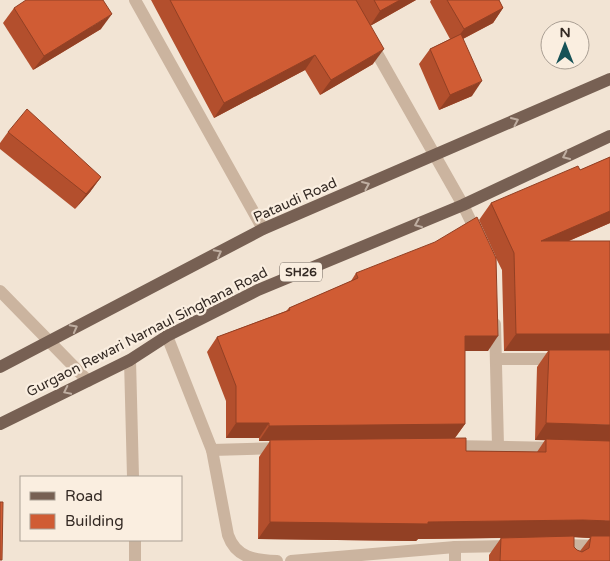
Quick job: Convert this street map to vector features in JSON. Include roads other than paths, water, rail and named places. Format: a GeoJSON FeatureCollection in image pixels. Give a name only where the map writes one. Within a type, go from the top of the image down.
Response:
{"type":"FeatureCollection","features":[{"type":"Feature","properties":{"kind":"main road","name":"Pataudi Road"},"geometry":{"type":"LineString","coordinates":[[0,367],[263,229],[610,79]]}},
{"type":"Feature","properties":{"kind":"main road","name":"Gurgaon Rewari Narnaul Singhana Road"},"geometry":{"type":"LineString","coordinates":[[0,424],[130,360],[167,336],[258,290],[463,205],[610,136]]}},
{"type":"Feature","properties":{"kind":"street"},"geometry":{"type":"LineString","coordinates":[[135,0],[263,229]]}},
{"type":"Feature","properties":{"kind":"street"},"geometry":{"type":"LineString","coordinates":[[366,35],[463,205],[483,246]]}},
{"type":"Feature","properties":{"kind":"street"},"geometry":{"type":"LineString","coordinates":[[0,291],[88,381]]}},
{"type":"Feature","properties":{"kind":"street"},"geometry":{"type":"LineString","coordinates":[[495,310],[498,446]]}},
{"type":"Feature","properties":{"kind":"street"},"geometry":{"type":"LineString","coordinates":[[167,336],[212,450],[228,535],[232,545],[244,555],[261,560],[277,561]]}},
{"type":"Feature","properties":{"kind":"street"},"geometry":{"type":"LineString","coordinates":[[496,359],[572,359]]}},
{"type":"Feature","properties":{"kind":"street"},"geometry":{"type":"LineString","coordinates":[[130,360],[133,476]]}},
{"type":"Feature","properties":{"kind":"street"},"geometry":{"type":"LineString","coordinates":[[439,446],[573,448]]}},
{"type":"Feature","properties":{"kind":"street"},"geometry":{"type":"LineString","coordinates":[[212,450],[290,448]]}},
{"type":"Feature","properties":{"kind":"street"},"geometry":{"type":"LineString","coordinates":[[135,541],[135,561]]}},
{"type":"Feature","properties":{"kind":"street"},"geometry":{"type":"LineString","coordinates":[[542,545],[610,546]]}},
{"type":"Feature","properties":{"kind":"street"},"geometry":{"type":"LineString","coordinates":[[570,561],[571,545]]}},
{"type":"Feature","properties":{"kind":"street"},"geometry":{"type":"LineString","coordinates":[[291,561],[455,547],[523,546]]}},
{"type":"Feature","properties":{"kind":"street"},"geometry":{"type":"LineString","coordinates":[[455,547],[455,561]]}}]}
